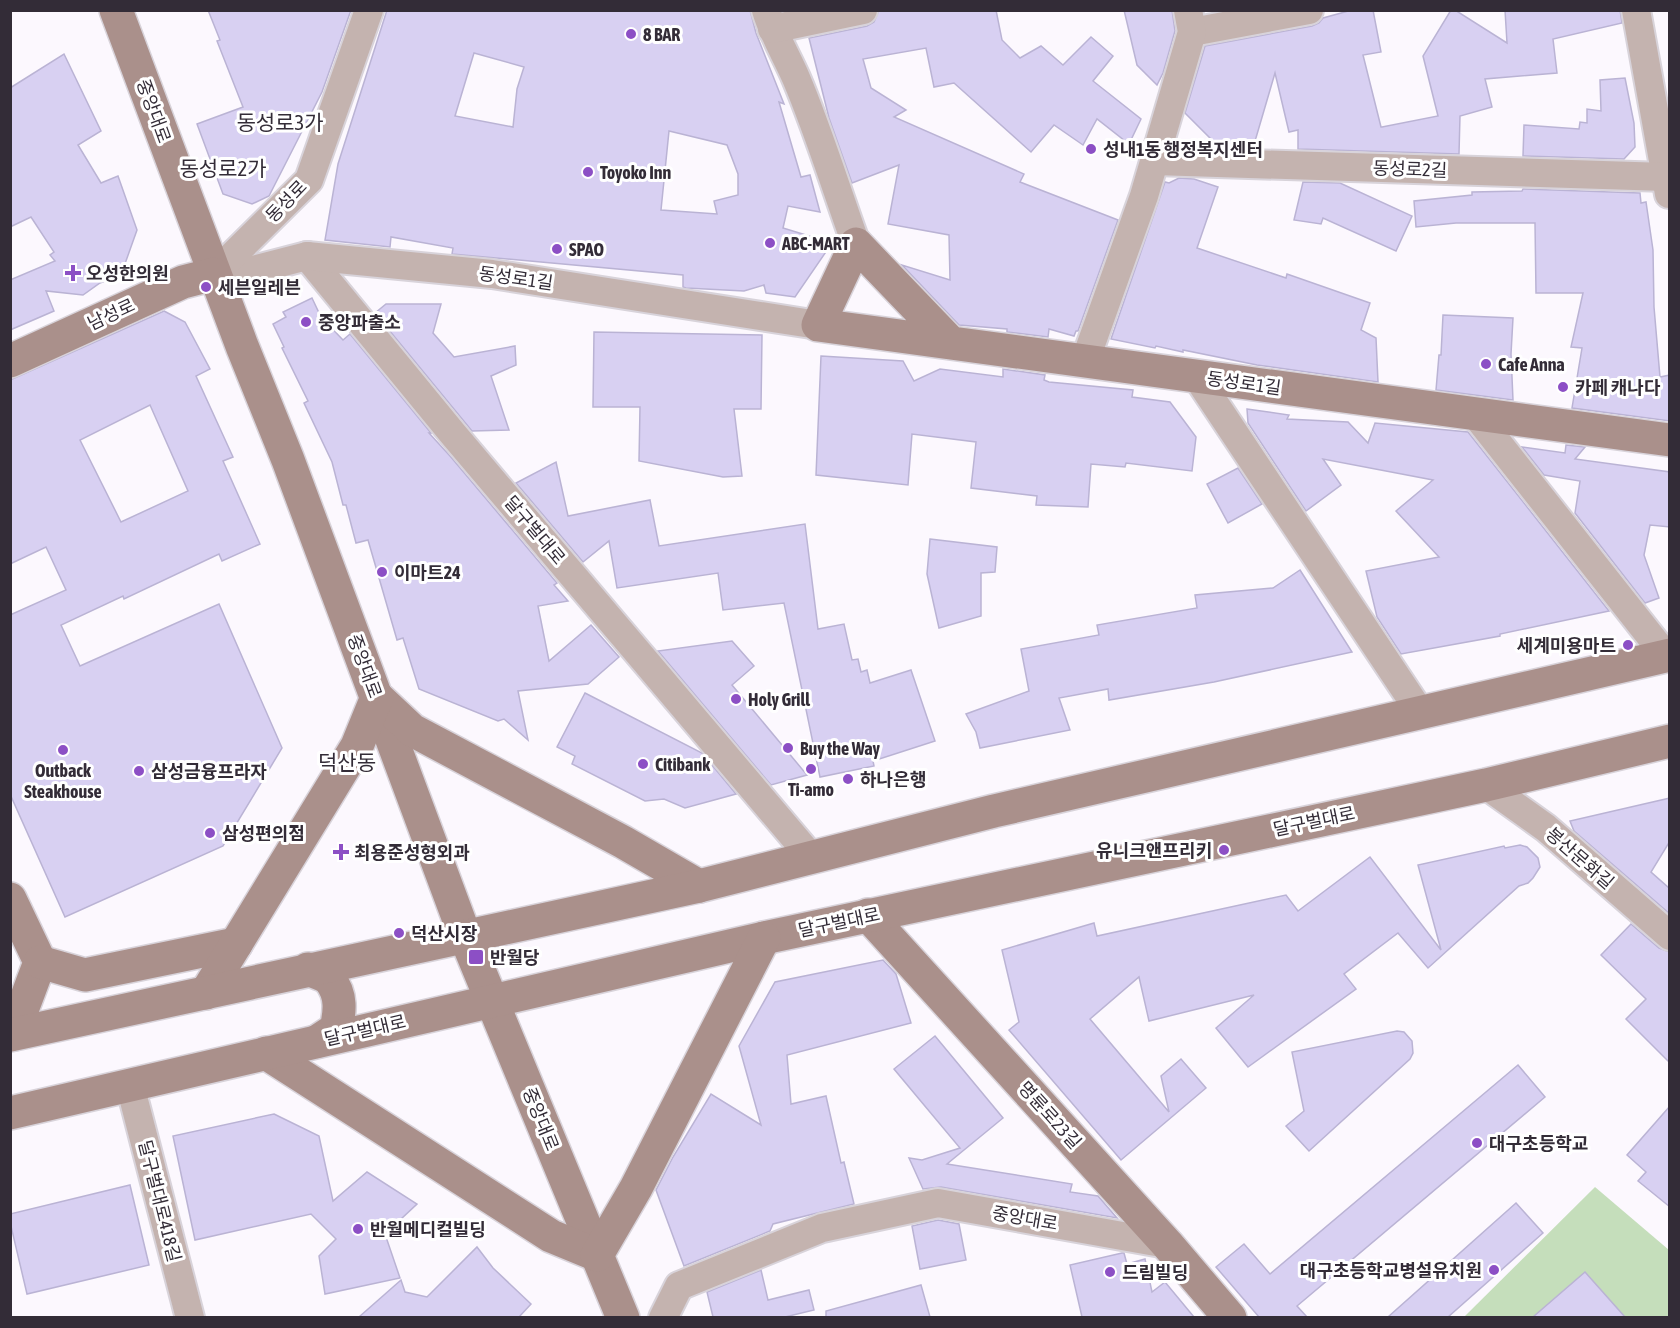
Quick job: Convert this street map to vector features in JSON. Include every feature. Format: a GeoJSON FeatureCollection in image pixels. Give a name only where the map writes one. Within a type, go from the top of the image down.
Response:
{"type":"FeatureCollection","features":[{"type":"Feature","properties":{"kind":"main road","name":"중앙대로"},"geometry":{"type":"LineString","coordinates":[[116,10],[214,274],[288,460],[465,936],[623,1317]]}},
{"type":"Feature","properties":{"kind":"main road"},"geometry":{"type":"LineString","coordinates":[[818,325],[856,244],[951,343]]}},
{"type":"Feature","properties":{"kind":"main road","name":"남성로"},"geometry":{"type":"LineString","coordinates":[[10,361],[183,282],[214,274]]}},
{"type":"Feature","properties":{"kind":"main road","name":"동성로1길"},"geometry":{"type":"LineString","coordinates":[[818,325],[1670,440]]}},
{"type":"Feature","properties":{"kind":"main road"},"geometry":{"type":"LineString","coordinates":[[12,1034],[699,886],[994,811],[1668,656]]}},
{"type":"Feature","properties":{"kind":"main road"},"geometry":{"type":"LineString","coordinates":[[206,993],[357,746],[377,697],[412,730],[623,842],[699,886]]}},
{"type":"Feature","properties":{"kind":"main road","name":"달구벌대로"},"geometry":{"type":"LineString","coordinates":[[10,1113],[764,938],[1486,784],[1670,741]]}},
{"type":"Feature","properties":{"kind":"main road"},"geometry":{"type":"LineString","coordinates":[[10,899],[40,962],[12,1034]]}},
{"type":"Feature","properties":{"kind":"main road","name":"명륜로23길"},"geometry":{"type":"LineString","coordinates":[[868,915],[1167,1244],[1230,1317]]}},
{"type":"Feature","properties":{"kind":"main road"},"geometry":{"type":"LineString","coordinates":[[266,1053],[551,1236],[597,1255],[636,1188],[764,938]]}},
{"type":"Feature","properties":{"kind":"main road"},"geometry":{"type":"LineString","coordinates":[[40,962],[85,975],[236,944]]}},
{"type":"Feature","properties":{"kind":"main road"},"geometry":{"type":"LineString","coordinates":[[308,969],[330,979],[338,996],[340,1010],[336,1029],[318,1041]]}},
{"type":"Feature","properties":{"kind":"street","name":"동성로"},"geometry":{"type":"LineString","coordinates":[[214,274],[309,180],[369,10]]}},
{"type":"Feature","properties":{"kind":"street"},"geometry":{"type":"LineString","coordinates":[[856,244],[799,87],[769,20],[863,10]]}},
{"type":"Feature","properties":{"kind":"street"},"geometry":{"type":"LineString","coordinates":[[1085,362],[1155,161],[1190,21],[1309,10]]}},
{"type":"Feature","properties":{"kind":"street"},"geometry":{"type":"LineString","coordinates":[[1636,10],[1668,187]]}},
{"type":"Feature","properties":{"kind":"street","name":"동성로2길"},"geometry":{"type":"LineString","coordinates":[[1155,161],[1668,187]]}},
{"type":"Feature","properties":{"kind":"street","name":"동성로1길"},"geometry":{"type":"LineString","coordinates":[[214,274],[245,272],[307,256],[492,274],[818,325]]}},
{"type":"Feature","properties":{"kind":"street","name":"달구벌대로"},"geometry":{"type":"LineString","coordinates":[[307,256],[453,434],[811,857]]}},
{"type":"Feature","properties":{"kind":"street"},"geometry":{"type":"LineString","coordinates":[[1197,377],[1420,712]]}},
{"type":"Feature","properties":{"kind":"street"},"geometry":{"type":"LineString","coordinates":[[1475,414],[1668,656]]}},
{"type":"Feature","properties":{"kind":"street","name":"봉산문화길"},"geometry":{"type":"LineString","coordinates":[[1486,784],[1546,828],[1670,936]]}},
{"type":"Feature","properties":{"kind":"street","name":"달구벌대로418길"},"geometry":{"type":"LineString","coordinates":[[130,1085],[190,1317]]}},
{"type":"Feature","properties":{"kind":"street","name":"중앙대로"},"geometry":{"type":"LineString","coordinates":[[663,1317],[679,1286],[822,1228],[938,1203],[1167,1244]]}},
{"type":"Feature","properties":{"kind":"green space"},"geometry":{"type":"Polygon","coordinates":[[[1595,1187],[1669,1250],[1669,1317],[1463,1318],[1595,1187]]]}},
{"type":"Feature","properties":{"kind":"building"},"geometry":{"type":"Polygon","coordinates":[[[208,10],[351,10],[322,92],[269,196],[252,204],[223,194],[197,124],[243,107],[217,41],[220,40],[208,10]]]}},
{"type":"Feature","properties":{"kind":"building"},"geometry":{"type":"Polygon","coordinates":[[[387,10],[750,10],[756,33],[784,104],[779,102],[801,177],[810,175],[820,212],[788,206],[783,228],[832,243],[795,297],[766,293],[764,285],[744,291],[686,288],[683,287],[683,275],[452,254],[453,248],[391,237],[390,247],[325,240],[338,164],[387,10]],[[474,53],[455,116],[513,127],[517,89],[524,67],[474,53]],[[669,131],[661,210],[717,214],[714,201],[738,195],[738,174],[727,145],[669,131]]]}},
{"type":"Feature","properties":{"kind":"building"},"geometry":{"type":"Polygon","coordinates":[[[879,10],[996,10],[1002,40],[1020,58],[1041,46],[1063,65],[1091,37],[1113,56],[1093,81],[1141,119],[1129,144],[1097,119],[1083,145],[1054,125],[1031,152],[954,83],[934,87],[926,48],[863,59],[871,88],[906,110],[894,117],[1024,174],[1020,182],[1118,220],[1078,331],[1074,336],[1049,329],[1048,337],[1007,332],[1007,329],[959,325],[902,265],[950,280],[949,235],[888,224],[899,165],[852,183],[829,118],[809,38],[867,26],[874,22],[879,10]]]}},
{"type":"Feature","properties":{"kind":"building"},"geometry":{"type":"Polygon","coordinates":[[[1124,10],[1172,10],[1175,31],[1163,73],[1157,85],[1137,65],[1124,10]]]}},
{"type":"Feature","properties":{"kind":"building"},"geometry":{"type":"Polygon","coordinates":[[[1352,10],[1373,10],[1381,52],[1363,55],[1381,127],[1438,116],[1423,56],[1451,10],[1455,10],[1507,43],[1505,10],[1620,10],[1622,23],[1553,39],[1557,73],[1485,79],[1492,107],[1460,116],[1459,154],[1298,149],[1298,130],[1289,132],[1275,73],[1253,148],[1232,147],[1213,141],[1185,113],[1205,46],[1312,26],[1323,18],[1352,10]]]}},
{"type":"Feature","properties":{"kind":"building"},"geometry":{"type":"Polygon","coordinates":[[[64,54],[101,131],[78,145],[101,183],[118,176],[137,230],[121,275],[100,283],[83,295],[46,291],[54,311],[10,330],[10,280],[55,261],[50,255],[54,252],[31,217],[10,227],[10,88],[64,54]]]}},
{"type":"Feature","properties":{"kind":"building"},"geometry":{"type":"Polygon","coordinates":[[[1625,78],[1634,123],[1635,147],[1624,159],[1523,156],[1524,125],[1579,129],[1580,122],[1587,123],[1587,109],[1601,111],[1600,80],[1625,78]]]}},
{"type":"Feature","properties":{"kind":"building"},"geometry":{"type":"Polygon","coordinates":[[[1179,178],[1194,179],[1218,187],[1197,248],[1286,278],[1287,274],[1370,303],[1361,330],[1376,338],[1378,382],[1257,365],[1111,339],[1165,182],[1169,183],[1179,178]]]}},
{"type":"Feature","properties":{"kind":"building"},"geometry":{"type":"Polygon","coordinates":[[[1303,182],[1340,183],[1412,216],[1396,251],[1323,218],[1321,224],[1294,220],[1303,182]]]}},
{"type":"Feature","properties":{"kind":"building"},"geometry":{"type":"Polygon","coordinates":[[[1523,189],[1640,193],[1641,203],[1646,202],[1653,250],[1654,307],[1660,377],[1670,375],[1670,421],[1572,408],[1582,348],[1571,347],[1583,293],[1536,293],[1535,223],[1456,223],[1416,227],[1414,201],[1472,195],[1472,192],[1522,191],[1523,189]]]}},
{"type":"Feature","properties":{"kind":"building"},"geometry":{"type":"Polygon","coordinates":[[[312,298],[321,317],[343,340],[350,334],[431,433],[429,433],[557,583],[554,585],[568,601],[538,606],[549,661],[591,625],[619,657],[588,684],[518,691],[528,740],[504,719],[498,721],[419,689],[403,638],[397,640],[368,540],[356,543],[332,462],[304,403],[308,401],[273,324],[286,317],[283,312],[312,298]]]}},
{"type":"Feature","properties":{"kind":"building"},"geometry":{"type":"Polygon","coordinates":[[[386,304],[441,304],[433,333],[454,357],[515,346],[516,365],[491,376],[509,430],[472,431],[375,313],[386,304]]]}},
{"type":"Feature","properties":{"kind":"building"},"geometry":{"type":"Polygon","coordinates":[[[164,311],[185,322],[210,369],[196,376],[233,457],[223,461],[260,544],[222,561],[219,554],[124,599],[123,596],[61,625],[80,666],[219,604],[282,748],[223,846],[65,917],[10,794],[10,615],[66,590],[46,547],[10,564],[10,380],[164,311]],[[150,405],[80,440],[121,522],[188,491],[150,405]]]}},
{"type":"Feature","properties":{"kind":"building"},"geometry":{"type":"Polygon","coordinates":[[[1443,315],[1513,318],[1511,354],[1513,400],[1436,390],[1443,315]]]}},
{"type":"Feature","properties":{"kind":"building"},"geometry":{"type":"Polygon","coordinates":[[[594,332],[762,335],[761,409],[734,409],[742,476],[723,477],[639,461],[640,407],[593,407],[594,332]]]}},
{"type":"Feature","properties":{"kind":"building"},"geometry":{"type":"Polygon","coordinates":[[[821,356],[903,361],[914,381],[940,369],[1003,377],[1003,369],[1045,375],[1044,380],[1049,382],[1133,390],[1132,397],[1170,402],[1196,437],[1192,471],[1126,463],[1125,467],[1091,464],[1088,507],[1036,505],[1037,496],[971,488],[976,442],[912,434],[908,485],[816,475],[821,356]]]}},
{"type":"Feature","properties":{"kind":"building"},"geometry":{"type":"Polygon","coordinates":[[[1247,409],[1289,415],[1287,419],[1348,422],[1368,443],[1375,423],[1468,432],[1609,611],[1500,634],[1500,636],[1401,654],[1377,617],[1366,571],[1439,557],[1396,511],[1433,480],[1323,459],[1341,485],[1306,511],[1248,423],[1247,409]]]}},
{"type":"Feature","properties":{"kind":"building"},"geometry":{"type":"Polygon","coordinates":[[[1566,445],[1585,447],[1575,459],[1670,472],[1670,527],[1650,525],[1644,555],[1659,598],[1645,603],[1575,513],[1580,481],[1544,475],[1522,447],[1565,453],[1566,445]]]}},
{"type":"Feature","properties":{"kind":"building"},"geometry":{"type":"Polygon","coordinates":[[[556,462],[568,516],[650,500],[659,546],[805,524],[818,629],[844,624],[852,660],[858,659],[861,672],[867,670],[870,683],[911,670],[935,741],[873,761],[874,766],[820,777],[784,603],[723,610],[718,573],[617,588],[609,541],[583,562],[516,483],[556,462]]]}},
{"type":"Feature","properties":{"kind":"building"},"geometry":{"type":"Polygon","coordinates":[[[1238,468],[1262,504],[1228,523],[1207,484],[1238,468]]]}},
{"type":"Feature","properties":{"kind":"building"},"geometry":{"type":"Polygon","coordinates":[[[930,539],[997,547],[995,572],[981,573],[981,616],[939,628],[927,574],[930,539]]]}},
{"type":"Feature","properties":{"kind":"building"},"geometry":{"type":"Polygon","coordinates":[[[1300,570],[1352,652],[1214,682],[1109,700],[1108,689],[1059,698],[1070,730],[980,748],[976,732],[966,714],[1029,691],[1021,649],[1099,635],[1097,625],[1197,608],[1195,595],[1273,588],[1300,570]]]}},
{"type":"Feature","properties":{"kind":"building"},"geometry":{"type":"Polygon","coordinates":[[[732,641],[754,666],[732,685],[807,775],[771,785],[658,651],[732,641]]]}},
{"type":"Feature","properties":{"kind":"building"},"geometry":{"type":"Polygon","coordinates":[[[585,693],[702,753],[736,794],[685,808],[664,799],[645,801],[572,764],[575,756],[557,747],[585,693]]]}},
{"type":"Feature","properties":{"kind":"building"},"geometry":{"type":"Polygon","coordinates":[[[1670,798],[1670,841],[1651,872],[1668,887],[1670,886],[1670,914],[1574,831],[1570,821],[1670,798]]]}},
{"type":"Feature","properties":{"kind":"building"},"geometry":{"type":"Polygon","coordinates":[[[1520,845],[1527,847],[1538,858],[1540,867],[1533,878],[1528,883],[1519,886],[1428,968],[1398,933],[1344,974],[1356,989],[1248,1067],[1216,1028],[1254,995],[1149,1021],[1139,977],[1090,1019],[1169,1112],[1161,1076],[1181,1059],[1206,1088],[1121,1160],[1009,1030],[1019,1022],[1002,950],[1094,923],[1097,936],[1286,895],[1298,911],[1370,857],[1441,950],[1418,865],[1504,846],[1505,848],[1520,845]]]}},
{"type":"Feature","properties":{"kind":"building"},"geometry":{"type":"Polygon","coordinates":[[[1631,924],[1659,948],[1670,952],[1670,1063],[1626,1019],[1646,999],[1601,955],[1631,924]]]}},
{"type":"Feature","properties":{"kind":"building"},"geometry":{"type":"Polygon","coordinates":[[[883,960],[896,974],[911,1023],[787,1055],[791,1104],[826,1096],[841,1163],[844,1162],[854,1204],[773,1224],[770,1231],[684,1266],[656,1190],[711,1094],[761,1125],[739,1046],[775,982],[883,960]]]}},
{"type":"Feature","properties":{"kind":"building"},"geometry":{"type":"Polygon","coordinates":[[[1397,1031],[1404,1032],[1412,1041],[1413,1053],[1410,1059],[1309,1151],[1286,1126],[1304,1111],[1292,1052],[1397,1031]]]}},
{"type":"Feature","properties":{"kind":"building"},"geometry":{"type":"Polygon","coordinates":[[[935,1036],[1003,1118],[947,1164],[1072,1184],[1070,1192],[1098,1196],[1117,1218],[941,1187],[923,1189],[909,1158],[922,1160],[960,1148],[894,1069],[935,1036]]]}},
{"type":"Feature","properties":{"kind":"building"},"geometry":{"type":"Polygon","coordinates":[[[1518,1065],[1545,1097],[1297,1306],[1307,1317],[1259,1317],[1216,1267],[1244,1244],[1270,1274],[1518,1065]]]}},
{"type":"Feature","properties":{"kind":"building"},"geometry":{"type":"Polygon","coordinates":[[[1670,1106],[1670,1207],[1638,1181],[1646,1172],[1627,1155],[1670,1106]]]}},
{"type":"Feature","properties":{"kind":"building"},"geometry":{"type":"Polygon","coordinates":[[[274,1114],[319,1136],[333,1201],[367,1172],[417,1204],[385,1234],[400,1278],[325,1294],[319,1256],[336,1239],[311,1214],[195,1240],[173,1136],[274,1114]]]}},
{"type":"Feature","properties":{"kind":"building"},"geometry":{"type":"Polygon","coordinates":[[[130,1185],[149,1265],[27,1294],[10,1214],[130,1185]]]}},
{"type":"Feature","properties":{"kind":"building"},"geometry":{"type":"Polygon","coordinates":[[[1516,1203],[1543,1233],[1448,1317],[1388,1317],[1516,1203]]]}},
{"type":"Feature","properties":{"kind":"building"},"geometry":{"type":"Polygon","coordinates":[[[938,1220],[959,1224],[966,1260],[920,1269],[912,1226],[938,1220]]]}},
{"type":"Feature","properties":{"kind":"building"},"geometry":{"type":"Polygon","coordinates":[[[477,1247],[493,1268],[531,1304],[519,1317],[359,1317],[401,1280],[405,1292],[427,1297],[477,1247]]]}},
{"type":"Feature","properties":{"kind":"building"},"geometry":{"type":"Polygon","coordinates":[[[1124,1253],[1127,1264],[1145,1259],[1152,1292],[1165,1282],[1194,1317],[1082,1317],[1070,1265],[1124,1253]]]}},
{"type":"Feature","properties":{"kind":"building"},"geometry":{"type":"Polygon","coordinates":[[[761,1270],[768,1300],[809,1290],[814,1310],[785,1317],[713,1317],[707,1292],[761,1270]]]}},
{"type":"Feature","properties":{"kind":"building"},"geometry":{"type":"Polygon","coordinates":[[[1585,1272],[1625,1317],[1533,1317],[1585,1272]]]}},
{"type":"Feature","properties":{"kind":"building"},"geometry":{"type":"Polygon","coordinates":[[[921,1285],[930,1317],[826,1317],[826,1311],[921,1285]]]}},
{"type":"Feature","properties":{"kind":"place","name":"8 BAR"},"geometry":{"type":"Point","coordinates":[631,34]}},
{"type":"Feature","properties":{"kind":"place","name":"성내1동 행정복지센터"},"geometry":{"type":"Point","coordinates":[1091,149]}},
{"type":"Feature","properties":{"kind":"place","name":"Toyoko Inn"},"geometry":{"type":"Point","coordinates":[588,172]}},
{"type":"Feature","properties":{"kind":"place","name":"ABC-MART"},"geometry":{"type":"Point","coordinates":[770,243]}},
{"type":"Feature","properties":{"kind":"place","name":"SPAO"},"geometry":{"type":"Point","coordinates":[557,249]}},
{"type":"Feature","properties":{"kind":"place","name":"오성한의원"},"geometry":{"type":"Point","coordinates":[73,273]}},
{"type":"Feature","properties":{"kind":"place","name":"세븐일레븐"},"geometry":{"type":"Point","coordinates":[206,287]}},
{"type":"Feature","properties":{"kind":"place","name":"중앙파출소"},"geometry":{"type":"Point","coordinates":[306,322]}},
{"type":"Feature","properties":{"kind":"place","name":"Cafe Anna"},"geometry":{"type":"Point","coordinates":[1486,364]}},
{"type":"Feature","properties":{"kind":"place","name":"카페 캐나다"},"geometry":{"type":"Point","coordinates":[1563,387]}},
{"type":"Feature","properties":{"kind":"place","name":"이마트24"},"geometry":{"type":"Point","coordinates":[382,572]}},
{"type":"Feature","properties":{"kind":"place","name":"세계미용마트"},"geometry":{"type":"Point","coordinates":[1628,645]}},
{"type":"Feature","properties":{"kind":"place","name":"Holy Grill"},"geometry":{"type":"Point","coordinates":[736,699]}},
{"type":"Feature","properties":{"kind":"place","name":"Buy the Way"},"geometry":{"type":"Point","coordinates":[788,748]}},
{"type":"Feature","properties":{"kind":"place","name":"Outback Steakhouse"},"geometry":{"type":"Point","coordinates":[63,750]}},
{"type":"Feature","properties":{"kind":"place","name":"Citibank"},"geometry":{"type":"Point","coordinates":[643,764]}},
{"type":"Feature","properties":{"kind":"place","name":"Ti-amo"},"geometry":{"type":"Point","coordinates":[811,769]}},
{"type":"Feature","properties":{"kind":"place","name":"삼성금융프라자"},"geometry":{"type":"Point","coordinates":[139,771]}},
{"type":"Feature","properties":{"kind":"place","name":"하나은행"},"geometry":{"type":"Point","coordinates":[848,779]}},
{"type":"Feature","properties":{"kind":"place","name":"삼성편의점"},"geometry":{"type":"Point","coordinates":[210,833]}},
{"type":"Feature","properties":{"kind":"place","name":"유니크앤프리키"},"geometry":{"type":"Point","coordinates":[1224,850]}},
{"type":"Feature","properties":{"kind":"place","name":"최용준성형외과"},"geometry":{"type":"Point","coordinates":[341,852]}},
{"type":"Feature","properties":{"kind":"place","name":"덕산시장"},"geometry":{"type":"Point","coordinates":[399,933]}},
{"type":"Feature","properties":{"kind":"place","name":"반월당"},"geometry":{"type":"Point","coordinates":[476,957]}},
{"type":"Feature","properties":{"kind":"place","name":"대구초등학교"},"geometry":{"type":"Point","coordinates":[1477,1143]}},
{"type":"Feature","properties":{"kind":"place","name":"반월메디컬빌딩"},"geometry":{"type":"Point","coordinates":[358,1229]}},
{"type":"Feature","properties":{"kind":"place","name":"대구초등학교병설유치원"},"geometry":{"type":"Point","coordinates":[1494,1270]}},
{"type":"Feature","properties":{"kind":"place","name":"드림빌딩"},"geometry":{"type":"Point","coordinates":[1110,1272]}},
{"type":"Feature","properties":{"kind":"district","name":"동성로3가"},"geometry":{"type":"Point","coordinates":[280,122]}},
{"type":"Feature","properties":{"kind":"district","name":"동성로2가"},"geometry":{"type":"Point","coordinates":[223,168]}},
{"type":"Feature","properties":{"kind":"district","name":"덕산동"},"geometry":{"type":"Point","coordinates":[347,762]}}]}
